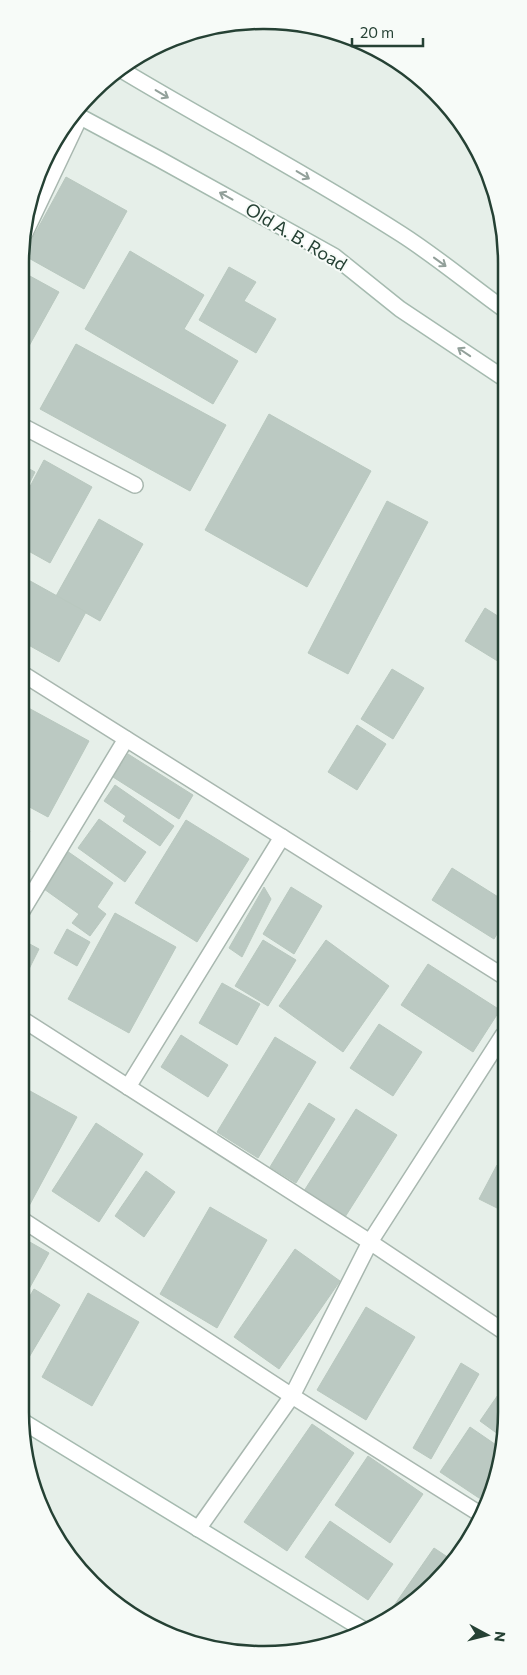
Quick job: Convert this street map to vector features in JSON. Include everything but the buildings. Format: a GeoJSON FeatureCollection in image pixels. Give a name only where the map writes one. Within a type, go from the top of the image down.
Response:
{"type":"FeatureCollection","features":[{"type":"Feature","properties":{"kind":"street"},"geometry":{"type":"LineString","coordinates":[[126,73],[188,110],[256,146],[402,235],[498,305]]}},
{"type":"Feature","properties":{"kind":"street","name":"Old A. B. Road"},"geometry":{"type":"LineString","coordinates":[[80,117],[159,158],[334,256],[400,309],[498,375]]}},
{"type":"Feature","properties":{"kind":"street"},"geometry":{"type":"LineString","coordinates":[[35,212],[74,125]]}},
{"type":"Feature","properties":{"kind":"street"},"geometry":{"type":"LineString","coordinates":[[29,430],[135,485]]}},
{"type":"Feature","properties":{"kind":"street"},"geometry":{"type":"LineString","coordinates":[[29,678],[498,973]]}},
{"type":"Feature","properties":{"kind":"street"},"geometry":{"type":"LineString","coordinates":[[29,899],[126,739]]}},
{"type":"Feature","properties":{"kind":"street"},"geometry":{"type":"LineString","coordinates":[[128,1087],[282,837]]}},
{"type":"Feature","properties":{"kind":"street"},"geometry":{"type":"LineString","coordinates":[[29,1023],[370,1242],[498,1328]]}},
{"type":"Feature","properties":{"kind":"street"},"geometry":{"type":"LineString","coordinates":[[198,1529],[292,1396],[370,1242],[498,1043]]}},
{"type":"Feature","properties":{"kind":"street"},"geometry":{"type":"LineString","coordinates":[[29,1224],[292,1396],[476,1511]]}},
{"type":"Feature","properties":{"kind":"street"},"geometry":{"type":"LineString","coordinates":[[29,1425],[358,1626]]}}]}
